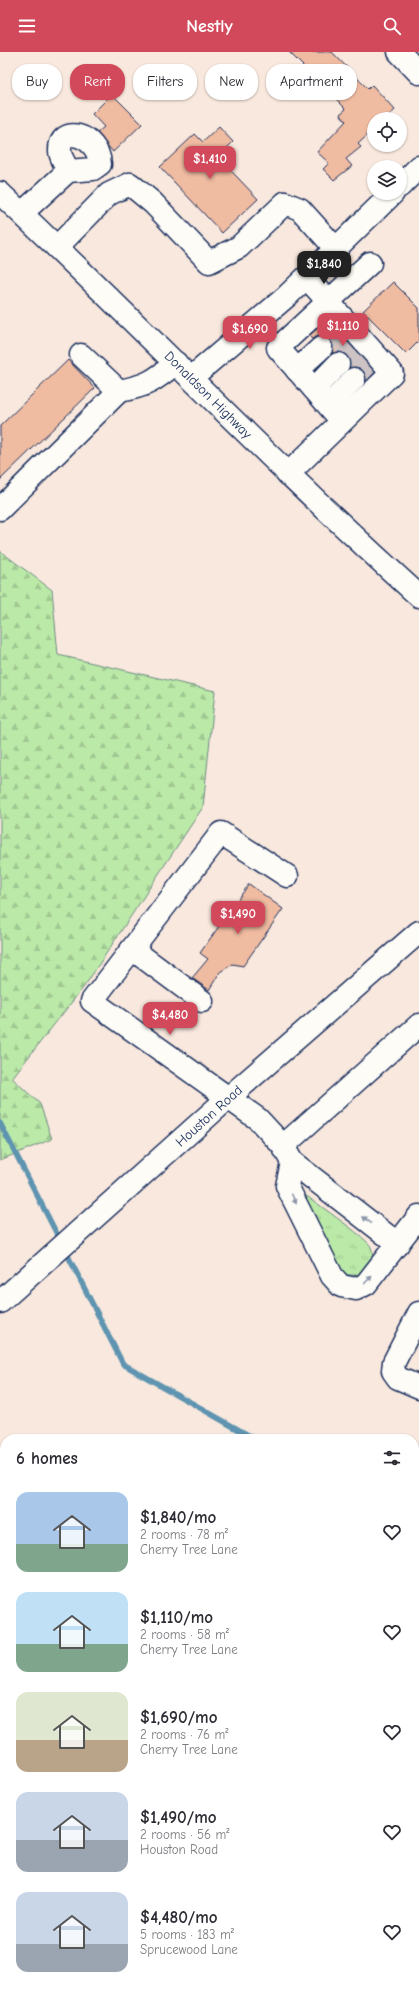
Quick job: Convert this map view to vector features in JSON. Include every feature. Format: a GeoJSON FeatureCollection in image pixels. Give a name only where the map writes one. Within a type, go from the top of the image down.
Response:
{"type":"FeatureCollection","features":[{"type":"Feature","properties":{"kind":"main road"},"geometry":{"type":"LineString","coordinates":[[398,52],[419,73]]}},
{"type":"Feature","properties":{"kind":"main road"},"geometry":{"type":"LineString","coordinates":[[407,179],[419,167]]}},
{"type":"Feature","properties":{"kind":"main road"},"geometry":{"type":"LineString","coordinates":[[22,213],[68,171]]}},
{"type":"Feature","properties":{"kind":"main road"},"geometry":{"type":"LineString","coordinates":[[57,247],[109,194],[130,184],[153,203],[209,262],[239,247],[285,203],[300,209],[337,250]]}},
{"type":"Feature","properties":{"kind":"main road","name":"Donaldson Highway"},"geometry":{"type":"LineString","coordinates":[[0,193],[345,529],[419,596]]}},
{"type":"Feature","properties":{"kind":"main road"},"geometry":{"type":"LineString","coordinates":[[0,508],[119,391],[141,387],[159,377],[183,370],[307,278],[386,200]]}},
{"type":"Feature","properties":{"kind":"main road"},"geometry":{"type":"LineString","coordinates":[[336,413],[278,348],[370,263]]}},
{"type":"Feature","properties":{"kind":"main road"},"geometry":{"type":"LineString","coordinates":[[307,278],[328,301],[343,326],[366,350],[392,373],[336,413]]}},
{"type":"Feature","properties":{"kind":"main road"},"geometry":{"type":"LineString","coordinates":[[297,370],[321,348]]}},
{"type":"Feature","properties":{"kind":"main road"},"geometry":{"type":"LineString","coordinates":[[81,355],[119,391]]}},
{"type":"Feature","properties":{"kind":"main road"},"geometry":{"type":"LineString","coordinates":[[314,389],[338,364]]}},
{"type":"Feature","properties":{"kind":"main road"},"geometry":{"type":"LineString","coordinates":[[288,474],[336,413],[354,380]]}},
{"type":"Feature","properties":{"kind":"main road"},"geometry":{"type":"LineString","coordinates":[[287,876],[221,834],[92,1000],[258,1119],[288,1154],[398,1244]]}},
{"type":"Feature","properties":{"kind":"main road","name":"Houston Road"},"geometry":{"type":"LineString","coordinates":[[0,1302],[228,1098],[419,932]]}},
{"type":"Feature","properties":{"kind":"main road"},"geometry":{"type":"LineString","coordinates":[[132,949],[202,1001]]}},
{"type":"Feature","properties":{"kind":"main road"},"geometry":{"type":"LineString","coordinates":[[419,1026],[288,1154],[288,1186],[332,1276],[341,1286],[356,1289],[366,1284],[419,1216]]}},
{"type":"Feature","properties":{"kind":"main road"},"geometry":{"type":"LineString","coordinates":[[419,1313],[394,1362],[393,1371],[398,1378],[419,1387]]}},
{"type":"Feature","properties":{"kind":"green space"},"geometry":{"type":"Polygon","coordinates":[[[0,551],[52,590],[58,655],[215,691],[203,807],[86,984],[12,1078],[40,1104],[52,1139],[0,1160],[0,551]]]}},
{"type":"Feature","properties":{"kind":"green space"},"geometry":{"type":"Polygon","coordinates":[[[296,1188],[367,1242],[371,1247],[373,1255],[372,1262],[365,1272],[353,1275],[339,1272],[296,1188]]]}},
{"type":"Feature","properties":{"kind":"building"},"geometry":{"type":"Polygon","coordinates":[[[289,52],[332,52],[344,64],[301,64],[289,52]]]}},
{"type":"Feature","properties":{"kind":"building"},"geometry":{"type":"Polygon","coordinates":[[[357,78],[368,89],[372,85],[395,110],[393,112],[367,112],[367,136],[358,144],[361,147],[346,159],[352,166],[334,180],[323,169],[329,163],[317,152],[346,121],[340,114],[346,109],[337,100],[357,100],[357,78]]]}},
{"type":"Feature","properties":{"kind":"building"},"geometry":{"type":"Polygon","coordinates":[[[106,100],[118,100],[142,124],[113,152],[97,133],[104,127],[92,114],[106,100]]]}},
{"type":"Feature","properties":{"kind":"building"},"geometry":{"type":"Polygon","coordinates":[[[219,127],[233,142],[218,157],[258,199],[222,233],[160,167],[195,134],[203,142],[219,127]]]}},
{"type":"Feature","properties":{"kind":"building"},"geometry":{"type":"Polygon","coordinates":[[[393,282],[419,308],[419,341],[406,354],[363,311],[393,282]]]}},
{"type":"Feature","properties":{"kind":"building"},"geometry":{"type":"Polygon","coordinates":[[[327,319],[375,372],[366,381],[366,375],[362,370],[357,367],[350,367],[350,360],[346,355],[341,352],[332,354],[333,346],[330,339],[324,336],[318,336],[312,339],[309,336],[327,319]]]}},
{"type":"Feature","properties":{"kind":"building"},"geometry":{"type":"Polygon","coordinates":[[[68,360],[95,388],[0,480],[0,426],[68,360]]]}},
{"type":"Feature","properties":{"kind":"building"},"geometry":{"type":"Polygon","coordinates":[[[249,884],[283,909],[243,966],[233,964],[220,972],[209,990],[192,978],[208,959],[200,953],[249,884]]]}},
{"type":"Feature","properties":{"kind":"waterway"},"geometry":{"type":"LineString","coordinates":[[0,1123],[61,1242]]}},
{"type":"Feature","properties":{"kind":"waterway"},"geometry":{"type":"LineString","coordinates":[[65,1250],[123,1364],[246,1434]]}},
{"type":"Feature","properties":{"kind":"tunnel"},"geometry":{"type":"LineString","coordinates":[[321,348],[339,330]]}},
{"type":"Feature","properties":{"kind":"tunnel"},"geometry":{"type":"LineString","coordinates":[[338,364],[355,346]]}},
{"type":"Feature","properties":{"kind":"tunnel"},"geometry":{"type":"LineString","coordinates":[[354,379],[370,361]]}}]}
